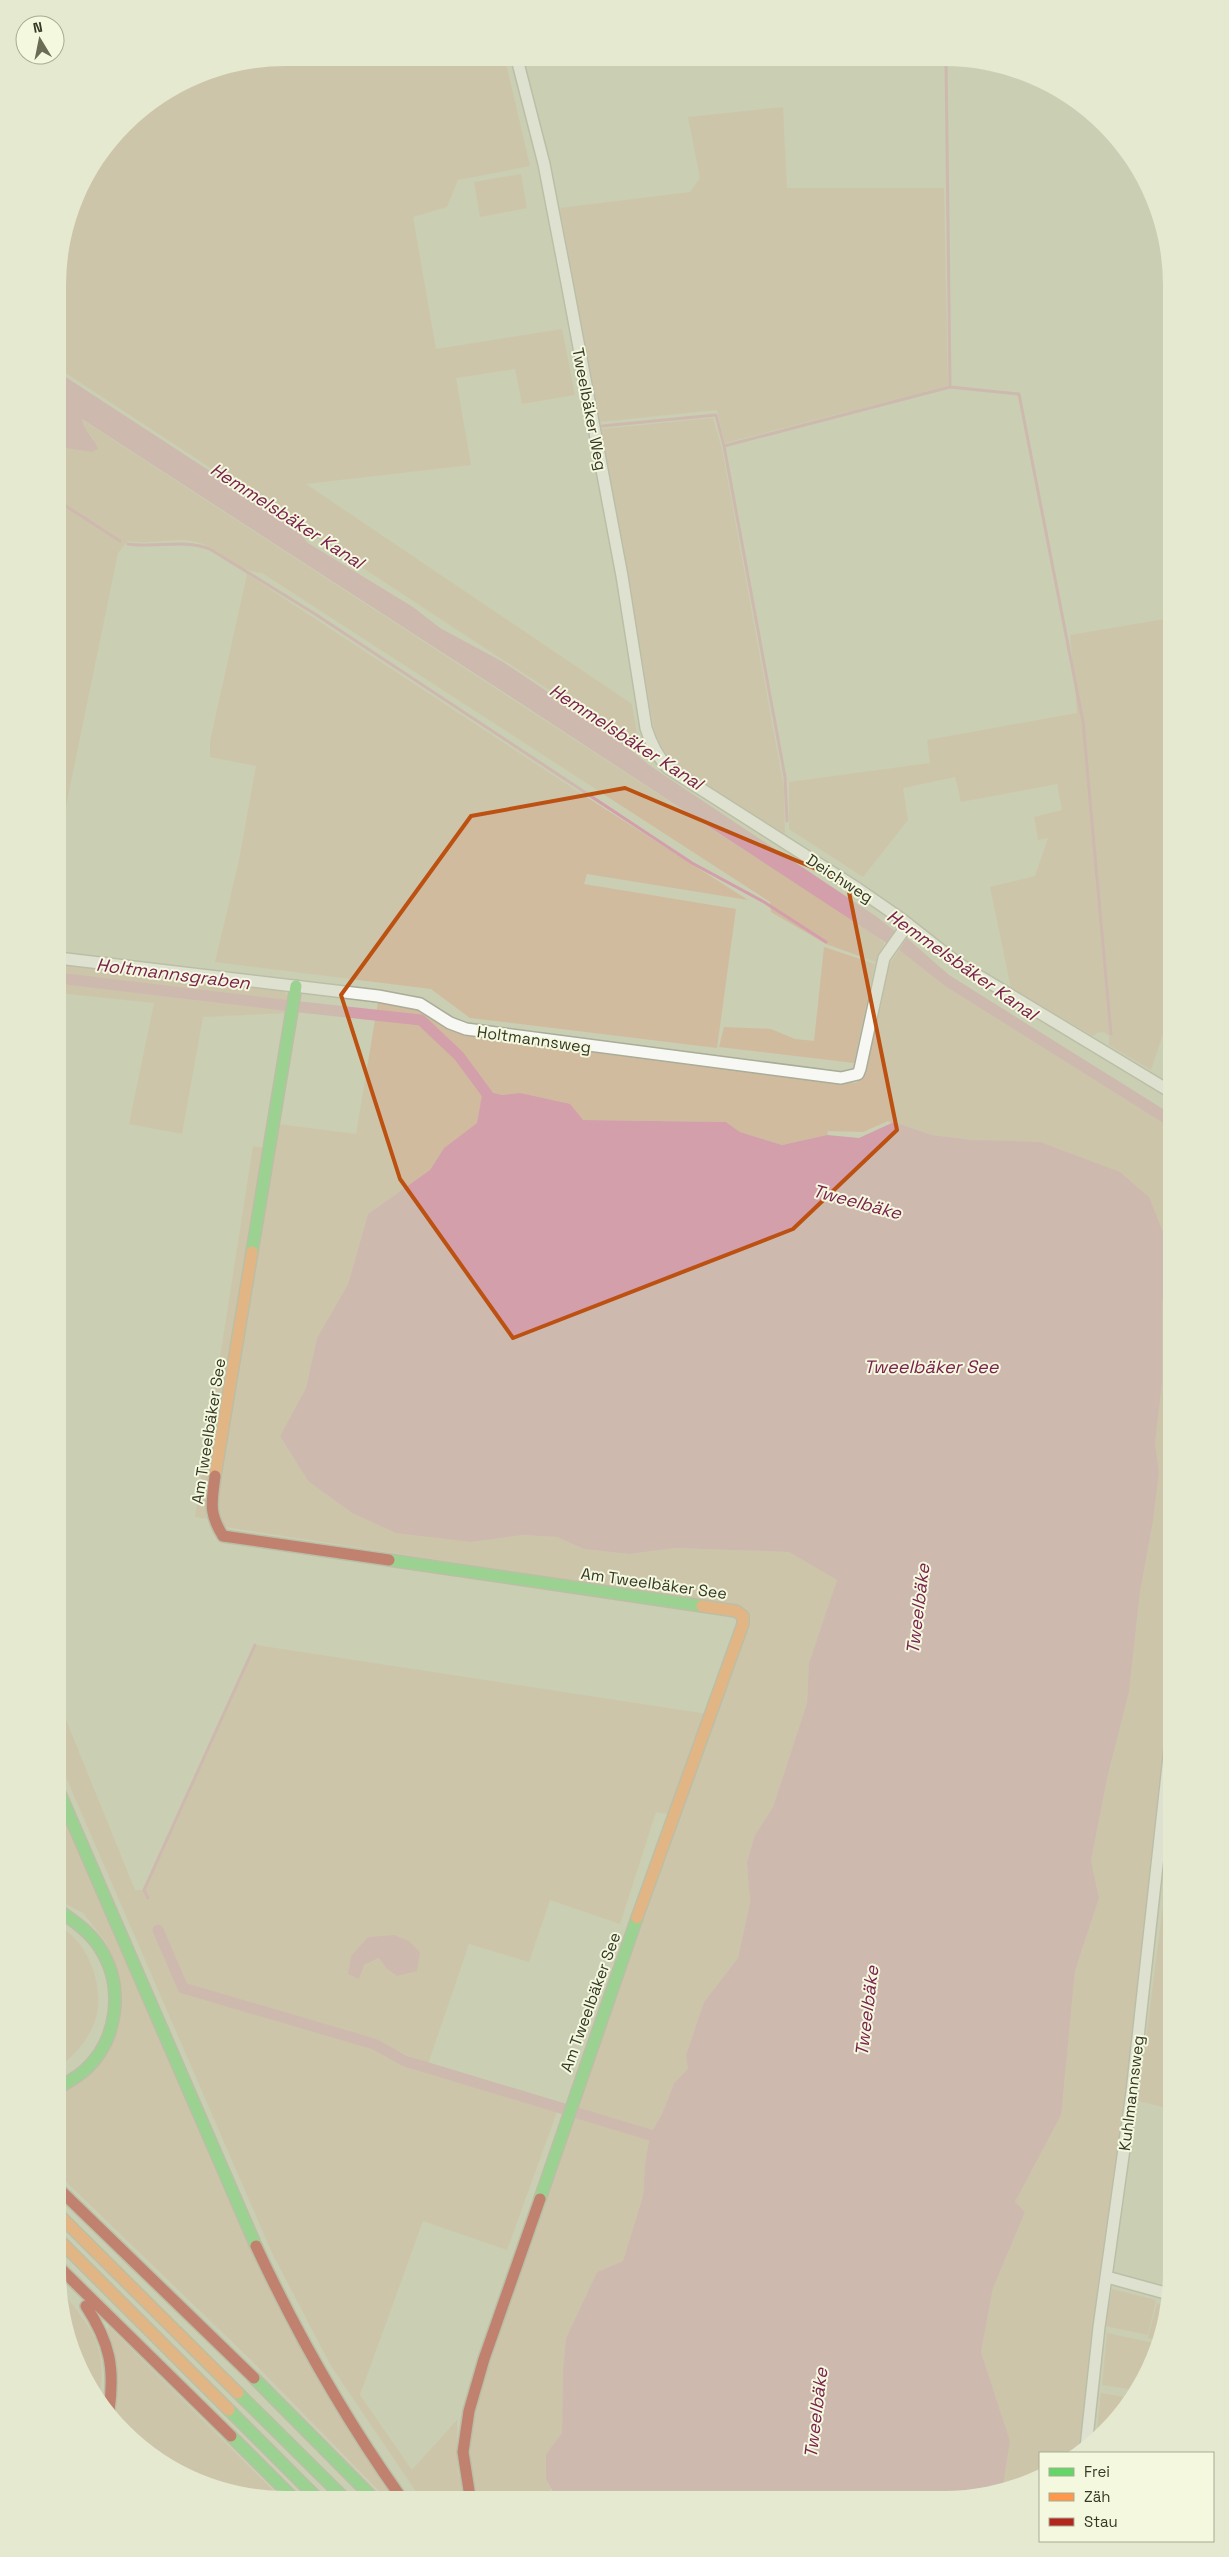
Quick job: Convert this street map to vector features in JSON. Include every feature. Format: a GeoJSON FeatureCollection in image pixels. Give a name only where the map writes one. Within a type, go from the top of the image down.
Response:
{"type":"FeatureCollection","features":[{"type":"Feature","properties":{"kind":"main road","name":"Am Tweelbäker See"},"geometry":{"type":"LineString","coordinates":[[296,986],[271,1149],[217,1464],[211,1510],[213,1520],[224,1536],[736,1611],[743,1616],[743,1624],[570,2103],[521,2258],[471,2403],[463,2440],[463,2471],[468,2491]]}},
{"type":"Feature","properties":{"kind":"main road"},"geometry":{"type":"LineString","coordinates":[[66,1808],[231,2190],[286,2306],[342,2410],[397,2491]]}},
{"type":"Feature","properties":{"kind":"main road"},"geometry":{"type":"LineString","coordinates":[[66,1914],[74,1918],[92,1934],[102,1949],[114,1977],[116,1995],[114,2017],[101,2050],[90,2066],[66,2084]]}},
{"type":"Feature","properties":{"kind":"main road"},"geometry":{"type":"LineString","coordinates":[[66,2196],[252,2376],[366,2491]]}},
{"type":"Feature","properties":{"kind":"main road"},"geometry":{"type":"LineString","coordinates":[[66,2222],[337,2491]]}},
{"type":"Feature","properties":{"kind":"main road"},"geometry":{"type":"LineString","coordinates":[[66,2247],[310,2491]]}},
{"type":"Feature","properties":{"kind":"main road"},"geometry":{"type":"LineString","coordinates":[[66,2274],[285,2491]]}},
{"type":"Feature","properties":{"kind":"main road"},"geometry":{"type":"LineString","coordinates":[[67,2285],[100,2326],[108,2344],[113,2365],[113,2388],[110,2403]]}},
{"type":"Feature","properties":{"kind":"street","name":"Tweelbäker Weg"},"geometry":{"type":"LineString","coordinates":[[519,66],[544,164],[566,278],[622,576],[646,728],[650,743],[660,759]]}},
{"type":"Feature","properties":{"kind":"street","name":"Deichweg"},"geometry":{"type":"LineString","coordinates":[[660,759],[668,768],[858,889],[908,924],[959,964],[1163,1087]]}},
{"type":"Feature","properties":{"kind":"street","name":"Holtmannsweg"},"geometry":{"type":"LineString","coordinates":[[66,959],[400,999],[420,1004],[450,1024],[466,1030],[841,1078],[858,1074],[884,958],[908,924]]}},
{"type":"Feature","properties":{"kind":"street","name":"Kuhlmannsweg"},"geometry":{"type":"LineString","coordinates":[[1087,2437],[1132,2092],[1163,1811]]}},
{"type":"Feature","properties":{"kind":"street"},"geometry":{"type":"LineString","coordinates":[[1107,2277],[1162,2292]]}},
{"type":"Feature","properties":{"kind":"highlighted area"},"geometry":{"type":"Polygon","coordinates":[[[625,788],[847,882],[897,1130],[793,1229],[513,1338],[400,1179],[341,995],[471,816],[625,788]]]}},
{"type":"Feature","properties":{"kind":"shaded area"},"geometry":{"type":"Polygon","coordinates":[[[286,66],[507,66],[530,166],[458,180],[447,207],[413,217],[436,349],[562,329],[575,395],[522,404],[515,369],[456,378],[471,465],[306,484],[632,704],[639,746],[610,730],[66,373],[66,286],[68,257],[78,215],[96,176],[112,152],[130,130],[164,103],[189,89],[215,78],[257,68],[286,66]]]}},
{"type":"Feature","properties":{"kind":"shaded area"},"geometry":{"type":"Polygon","coordinates":[[[783,107],[787,188],[944,188],[948,386],[725,443],[717,410],[599,422],[560,208],[690,192],[700,178],[688,117],[783,107]]]}},
{"type":"Feature","properties":{"kind":"shaded area"},"geometry":{"type":"Polygon","coordinates":[[[521,174],[527,208],[480,217],[474,182],[521,174]]]}},
{"type":"Feature","properties":{"kind":"shaded area"},"geometry":{"type":"Polygon","coordinates":[[[713,418],[722,449],[784,788],[785,834],[674,765],[663,754],[655,735],[601,429],[713,418]]]}},
{"type":"Feature","properties":{"kind":"shaded area"},"geometry":{"type":"Polygon","coordinates":[[[81,419],[875,935],[884,943],[879,963],[826,944],[771,912],[770,902],[262,573],[245,568],[206,545],[197,542],[128,541],[118,553],[66,806],[66,448],[71,449],[94,439],[83,427],[81,419]]]}},
{"type":"Feature","properties":{"kind":"shaded area"},"geometry":{"type":"Polygon","coordinates":[[[247,574],[588,798],[748,900],[587,874],[584,884],[736,909],[717,1048],[470,1018],[431,989],[215,962],[239,860],[256,766],[210,757],[210,741],[247,574]]]}},
{"type":"Feature","properties":{"kind":"shaded area"},"geometry":{"type":"Polygon","coordinates":[[[1163,619],[1163,1034],[1151,1070],[1109,1045],[1109,1036],[1104,1032],[1093,1036],[1011,988],[990,887],[1035,876],[1048,838],[1038,840],[1034,817],[1062,810],[1057,784],[961,802],[955,777],[903,788],[908,820],[863,877],[789,829],[789,782],[930,763],[927,740],[1077,713],[1070,635],[1163,619]]]}},
{"type":"Feature","properties":{"kind":"shaded area"},"geometry":{"type":"Polygon","coordinates":[[[824,947],[875,964],[854,1063],[719,1047],[724,1027],[771,1029],[795,1039],[814,1041],[824,947]]]}},
{"type":"Feature","properties":{"kind":"shaded area"},"geometry":{"type":"Polygon","coordinates":[[[899,950],[945,986],[1163,1123],[1163,1240],[973,1140],[932,1135],[894,1122],[888,1121],[863,1132],[828,1131],[827,1135],[782,1145],[740,1132],[726,1122],[583,1120],[520,1093],[502,1095],[484,1090],[477,1123],[444,1148],[430,1170],[368,1214],[348,1284],[317,1338],[306,1388],[280,1436],[308,1481],[352,1513],[471,1542],[523,1535],[557,1537],[584,1549],[629,1554],[675,1548],[789,1552],[837,1580],[809,1663],[807,1703],[773,1807],[755,1835],[747,1862],[750,1903],[738,1958],[704,2002],[686,2055],[689,2069],[674,2083],[662,2114],[650,2135],[645,2164],[643,2196],[623,2261],[597,2272],[566,2338],[563,2369],[562,2433],[546,2454],[551,2491],[474,2491],[469,2440],[476,2404],[525,2258],[749,1622],[738,1606],[225,1527],[215,1518],[278,1124],[356,1134],[378,1002],[416,1008],[463,1033],[502,1041],[856,1083],[866,1074],[887,968],[899,950]]]}},
{"type":"Feature","properties":{"kind":"shaded area"},"geometry":{"type":"Polygon","coordinates":[[[66,964],[284,989],[288,997],[288,1013],[203,1017],[182,1134],[129,1124],[154,1003],[66,994],[66,964]]]}},
{"type":"Feature","properties":{"kind":"shaded area"},"geometry":{"type":"Polygon","coordinates":[[[253,1146],[266,1148],[206,1519],[195,1517],[253,1146]]]}},
{"type":"Feature","properties":{"kind":"shaded area"},"geometry":{"type":"Polygon","coordinates":[[[1163,1296],[1163,1751],[1126,2091],[1080,2442],[1068,2452],[1039,2452],[1039,2468],[1004,2482],[1010,2441],[981,2352],[993,2288],[1025,2212],[1015,2203],[1069,2026],[1075,1971],[1099,1898],[1091,1861],[1108,1774],[1129,1692],[1140,1592],[1153,1521],[1159,1472],[1155,1443],[1162,1383],[1163,1296]]]}},
{"type":"Feature","properties":{"kind":"shaded area"},"geometry":{"type":"Polygon","coordinates":[[[256,1645],[708,1714],[668,1814],[656,1812],[620,1924],[550,1900],[529,1962],[469,1944],[428,2064],[381,2044],[378,2049],[403,2064],[558,2109],[507,2250],[423,2221],[360,2395],[412,2470],[457,2420],[458,2473],[463,2491],[416,2491],[331,2366],[272,2253],[66,1777],[66,1720],[135,1890],[144,1890],[256,1645]],[[409,1941],[364,1965],[380,1958],[386,1968],[409,1941]]]}},
{"type":"Feature","properties":{"kind":"shaded area"},"geometry":{"type":"Polygon","coordinates":[[[66,1822],[226,2195],[391,2491],[379,2491],[252,2361],[66,2182],[66,2084],[114,2039],[107,1944],[83,1913],[66,1904],[66,1822]]]}},
{"type":"Feature","properties":{"kind":"shaded area"},"geometry":{"type":"Polygon","coordinates":[[[1163,1906],[1163,2107],[1138,2101],[1163,1906]]]}},
{"type":"Feature","properties":{"kind":"shaded area"},"geometry":{"type":"Polygon","coordinates":[[[66,1931],[79,1943],[87,1956],[97,1985],[98,2000],[97,2014],[93,2026],[87,2038],[66,2061],[66,1931]]]}},
{"type":"Feature","properties":{"kind":"shaded area"},"geometry":{"type":"Polygon","coordinates":[[[1112,2289],[1156,2300],[1148,2335],[1105,2326],[1112,2289]]]}},
{"type":"Feature","properties":{"kind":"shaded area"},"geometry":{"type":"Polygon","coordinates":[[[68,2299],[81,2315],[95,2339],[99,2351],[100,2388],[78,2342],[68,2299]]]}},
{"type":"Feature","properties":{"kind":"shaded area"},"geometry":{"type":"Polygon","coordinates":[[[1157,2303],[1160,2304],[1159,2314],[1152,2339],[1148,2338],[1157,2303]]]}},
{"type":"Feature","properties":{"kind":"shaded area"},"geometry":{"type":"Polygon","coordinates":[[[108,2326],[273,2490],[243,2487],[215,2479],[189,2468],[152,2445],[130,2427],[112,2406],[108,2326]]]}},
{"type":"Feature","properties":{"kind":"shaded area"},"geometry":{"type":"Polygon","coordinates":[[[1107,2333],[1151,2342],[1128,2389],[1102,2385],[1107,2333]]]}},
{"type":"Feature","properties":{"kind":"shaded area"},"geometry":{"type":"Polygon","coordinates":[[[1101,2393],[1123,2397],[1099,2427],[1097,2429],[1101,2393]]]}},
{"type":"Feature","properties":{"kind":"water"},"geometry":{"type":"Polygon","coordinates":[[[66,377],[291,524],[308,543],[413,607],[440,628],[503,662],[618,739],[649,765],[877,917],[896,932],[888,944],[82,419],[84,427],[98,449],[92,452],[66,448],[66,377]]]}},
{"type":"Feature","properties":{"kind":"water"},"geometry":{"type":"Polygon","coordinates":[[[907,938],[949,975],[1163,1109],[1163,1123],[945,986],[899,950],[907,938]]]}},
{"type":"Feature","properties":{"kind":"water","name":"Tweelbäker See"},"geometry":{"type":"Polygon","coordinates":[[[483,1090],[502,1095],[520,1093],[570,1104],[583,1120],[726,1122],[740,1132],[782,1145],[827,1135],[859,1138],[894,1122],[932,1135],[973,1140],[1040,1142],[1120,1172],[1149,1197],[1163,1232],[1162,1383],[1155,1443],[1159,1472],[1153,1521],[1140,1592],[1129,1692],[1108,1774],[1091,1861],[1099,1898],[1075,1971],[1061,2115],[1015,2202],[1025,2212],[993,2288],[981,2352],[1010,2441],[1004,2482],[986,2487],[943,2491],[553,2491],[546,2479],[546,2454],[562,2433],[563,2369],[566,2338],[597,2272],[623,2261],[643,2196],[645,2164],[650,2135],[662,2114],[674,2083],[688,2069],[686,2055],[704,2002],[738,1958],[750,1903],[747,1862],[755,1835],[773,1807],[807,1703],[809,1663],[837,1580],[789,1552],[675,1548],[629,1554],[584,1549],[557,1537],[523,1535],[471,1542],[396,1533],[352,1513],[308,1481],[280,1436],[306,1388],[317,1338],[348,1284],[368,1214],[430,1170],[444,1148],[477,1123],[483,1090]]]}},
{"type":"Feature","properties":{"kind":"water"},"geometry":{"type":"Polygon","coordinates":[[[394,1935],[409,1941],[420,1952],[417,1971],[397,1976],[386,1968],[379,1958],[364,1965],[359,1979],[348,1974],[351,1956],[368,1937],[394,1935]]]}},
{"type":"Feature","properties":{"kind":"waterway"},"geometry":{"type":"LineString","coordinates":[[946,66],[950,387]]}},
{"type":"Feature","properties":{"kind":"waterway"},"geometry":{"type":"LineString","coordinates":[[787,821],[785,777],[724,446],[950,387],[1019,394],[1083,722],[1111,1034]]}},
{"type":"Feature","properties":{"kind":"waterway"},"geometry":{"type":"LineString","coordinates":[[602,426],[716,415],[724,446]]}},
{"type":"Feature","properties":{"kind":"waterway"},"geometry":{"type":"LineString","coordinates":[[66,506],[120,541]]}},
{"type":"Feature","properties":{"kind":"waterway"},"geometry":{"type":"LineString","coordinates":[[128,544],[180,544],[210,549],[315,614],[692,863],[764,902],[826,942]]}},
{"type":"Feature","properties":{"kind":"waterway","name":"Holtmannsgraben"},"geometry":{"type":"LineString","coordinates":[[66,979],[283,1005]]}},
{"type":"Feature","properties":{"kind":"waterway","name":"Holtmannsgraben"},"geometry":{"type":"LineString","coordinates":[[300,1007],[421,1020],[459,1056],[493,1102]]}},
{"type":"Feature","properties":{"kind":"waterway"},"geometry":{"type":"LineString","coordinates":[[148,1898],[144,1890],[255,1645]]}},
{"type":"Feature","properties":{"kind":"waterway"},"geometry":{"type":"LineString","coordinates":[[158,1930],[183,1988],[374,2044],[405,2061],[650,2135]]}},
{"type":"Feature","properties":{"kind":"traffic: fast"},"geometry":{"type":"LineString","coordinates":[[252,1252],[296,986]]}},
{"type":"Feature","properties":{"kind":"traffic: fast"},"geometry":{"type":"LineString","coordinates":[[389,1560],[702,1606]]}},
{"type":"Feature","properties":{"kind":"traffic: fast"},"geometry":{"type":"LineString","coordinates":[[66,1807],[256,2246]]}},
{"type":"Feature","properties":{"kind":"traffic: fast"},"geometry":{"type":"LineString","coordinates":[[66,1916],[87,1932],[100,1948],[108,1963],[113,1979],[115,1996],[111,2029],[104,2045],[84,2071],[66,2083]]}},
{"type":"Feature","properties":{"kind":"traffic: fast"},"geometry":{"type":"LineString","coordinates":[[540,2199],[637,1918]]}},
{"type":"Feature","properties":{"kind":"traffic: fast"},"geometry":{"type":"LineString","coordinates":[[254,2378],[366,2491]]}},
{"type":"Feature","properties":{"kind":"traffic: fast"},"geometry":{"type":"LineString","coordinates":[[238,2393],[337,2491]]}},
{"type":"Feature","properties":{"kind":"traffic: fast"},"geometry":{"type":"LineString","coordinates":[[229,2410],[310,2491]]}},
{"type":"Feature","properties":{"kind":"traffic: fast"},"geometry":{"type":"LineString","coordinates":[[231,2436],[286,2491]]}},
{"type":"Feature","properties":{"kind":"traffic: slow"},"geometry":{"type":"LineString","coordinates":[[215,1476],[252,1252]]}},
{"type":"Feature","properties":{"kind":"traffic: slow"},"geometry":{"type":"LineString","coordinates":[[637,1918],[743,1624],[743,1616],[736,1611],[702,1606]]}},
{"type":"Feature","properties":{"kind":"traffic: slow"},"geometry":{"type":"LineString","coordinates":[[66,2222],[238,2393]]}},
{"type":"Feature","properties":{"kind":"traffic: slow"},"geometry":{"type":"LineString","coordinates":[[66,2247],[229,2410]]}},
{"type":"Feature","properties":{"kind":"traffic: jam"},"geometry":{"type":"LineString","coordinates":[[215,1476],[212,1507],[218,1528],[223,1536],[389,1560]]}},
{"type":"Feature","properties":{"kind":"traffic: jam"},"geometry":{"type":"LineString","coordinates":[[66,2196],[254,2378]]}},
{"type":"Feature","properties":{"kind":"traffic: jam"},"geometry":{"type":"LineString","coordinates":[[469,2491],[463,2452],[469,2411],[484,2359],[540,2199]]}},
{"type":"Feature","properties":{"kind":"traffic: jam"},"geometry":{"type":"LineString","coordinates":[[256,2246],[322,2374],[396,2491]]}},
{"type":"Feature","properties":{"kind":"traffic: jam"},"geometry":{"type":"LineString","coordinates":[[66,2274],[231,2436]]}},
{"type":"Feature","properties":{"kind":"traffic: jam"},"geometry":{"type":"LineString","coordinates":[[86,2306],[101,2332],[109,2356],[111,2369],[110,2403]]}},
{"type":"Feature","properties":{"kind":"water label","name":"Hemmelsbäker Kanal"},"geometry":{"type":"Point","coordinates":[287,516]}},
{"type":"Feature","properties":{"kind":"water label","name":"Hemmelsbäker Kanal"},"geometry":{"type":"Point","coordinates":[626,737]}},
{"type":"Feature","properties":{"kind":"water label","name":"Hemmelsbäker Kanal"},"geometry":{"type":"Point","coordinates":[962,965]}},
{"type":"Feature","properties":{"kind":"water label","name":"Tweelbäke"},"geometry":{"type":"Point","coordinates":[857,1202]}},
{"type":"Feature","properties":{"kind":"water label","name":"Tweelbäke"},"geometry":{"type":"Point","coordinates":[918,1609]}},
{"type":"Feature","properties":{"kind":"water label","name":"Tweelbäke"},"geometry":{"type":"Point","coordinates":[867,2011]}},
{"type":"Feature","properties":{"kind":"water label","name":"Tweelbäke"},"geometry":{"type":"Point","coordinates":[816,2413]}}]}
